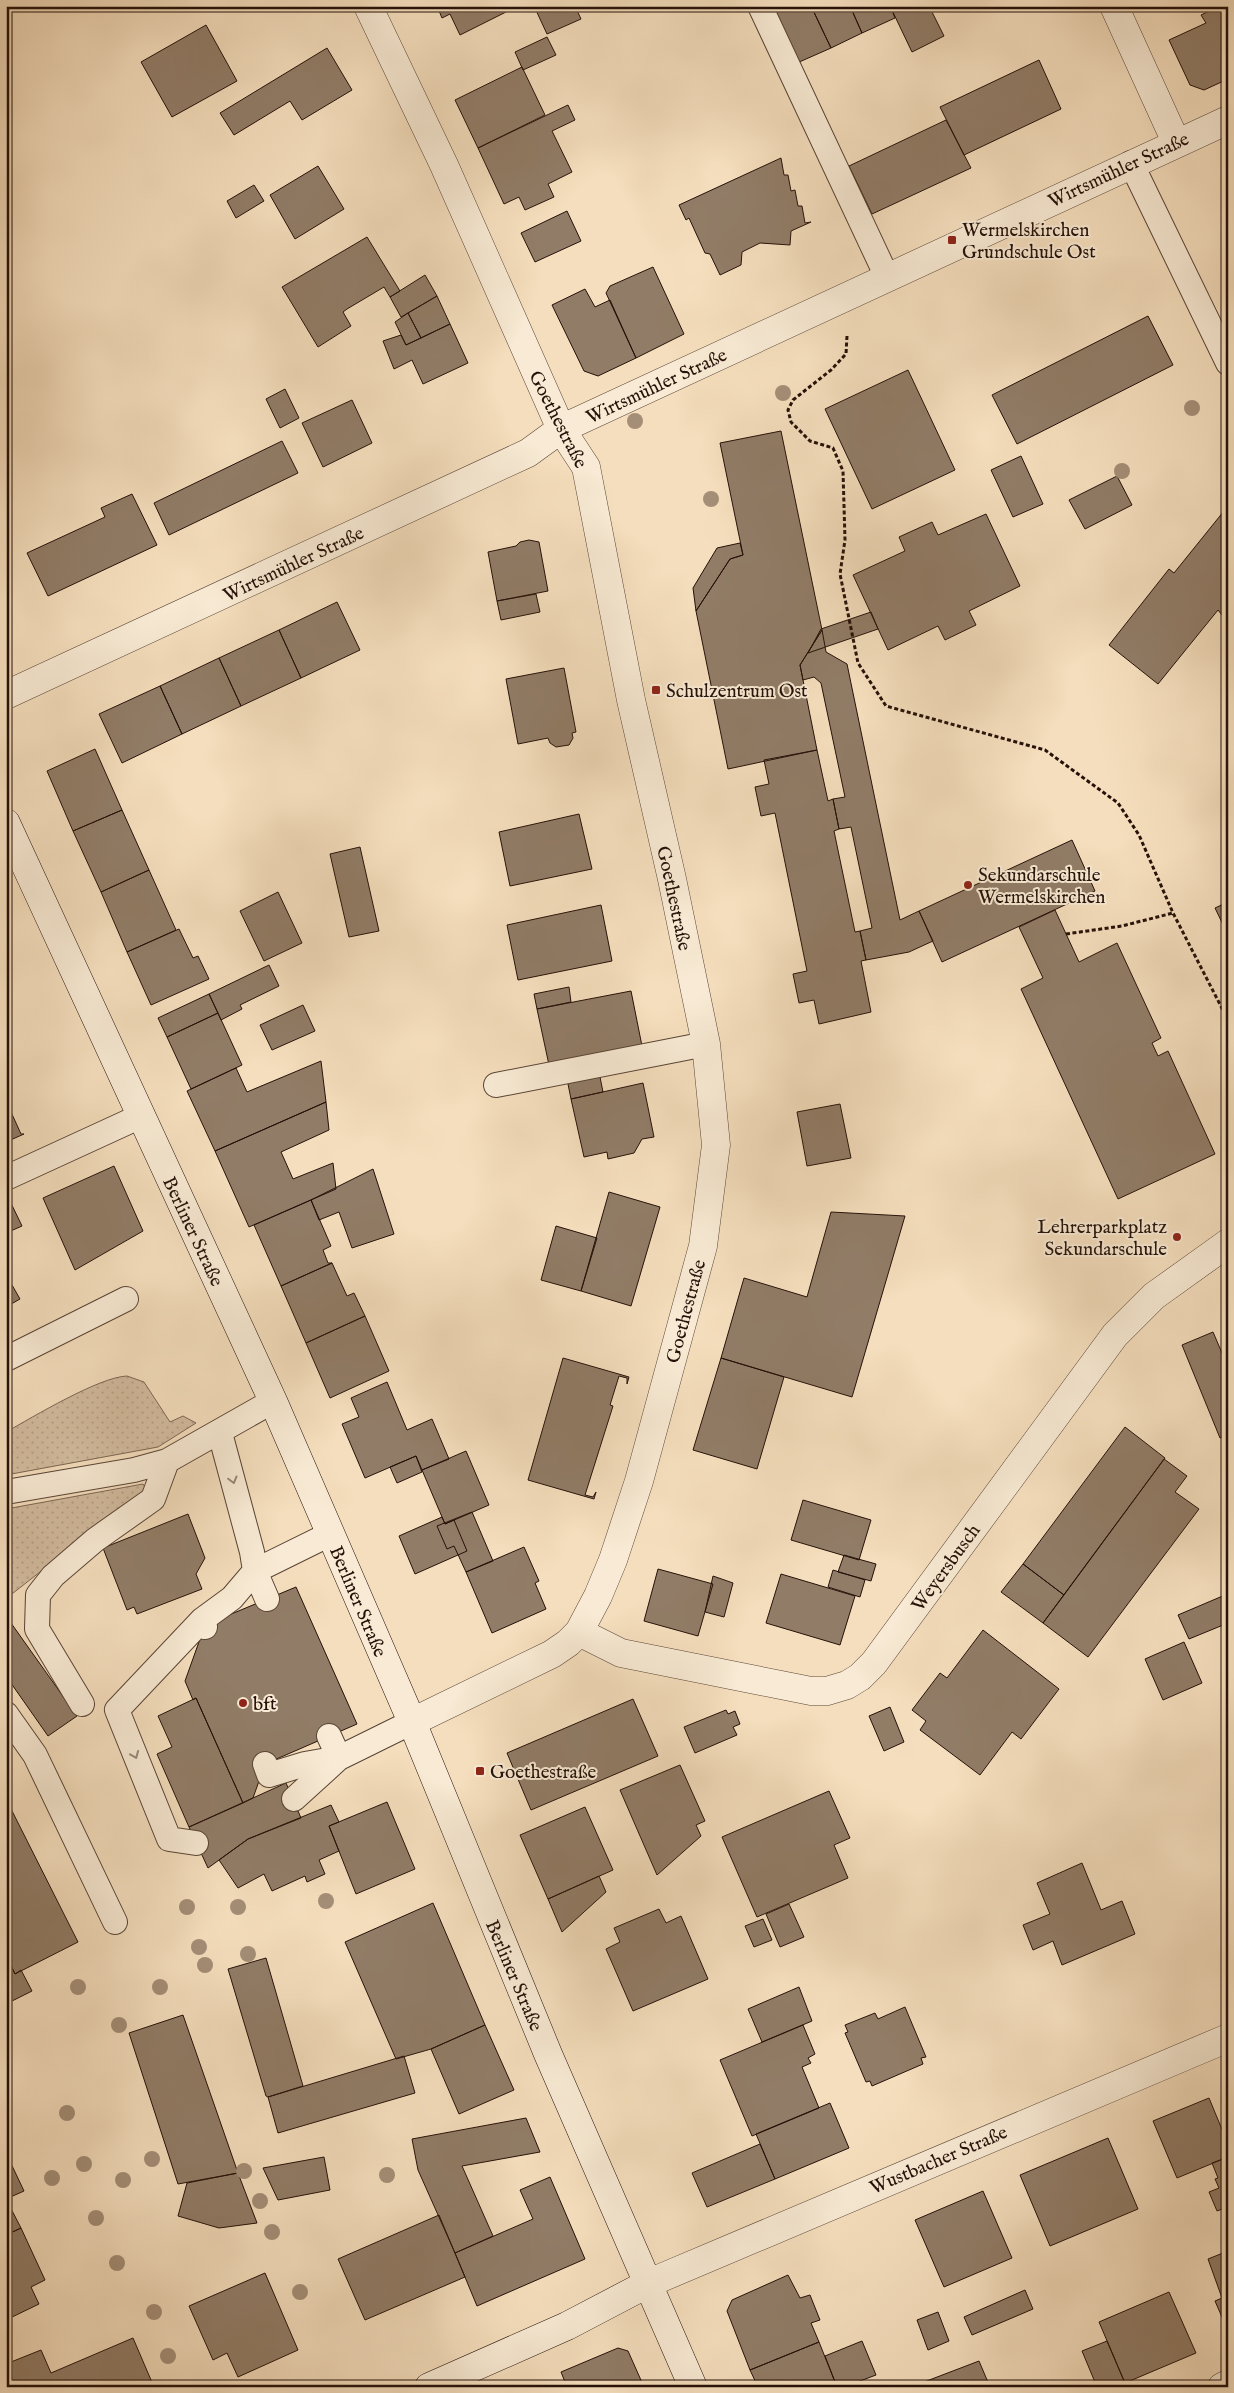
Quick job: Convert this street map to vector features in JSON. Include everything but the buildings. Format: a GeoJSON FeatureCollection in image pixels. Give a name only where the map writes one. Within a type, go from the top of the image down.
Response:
{"type":"FeatureCollection","features":[{"type":"Feature","properties":{"kind":"street","name":"Goethestraße"},"geometry":{"type":"LineString","coordinates":[[368,6],[444,165],[560,429],[586,467],[631,700],[672,880],[706,1044],[716,1145],[702,1246],[639,1481],[613,1560],[598,1596],[579,1632],[568,1643],[552,1654],[412,1722]]}},
{"type":"Feature","properties":{"kind":"street"},"geometry":{"type":"LineString","coordinates":[[1114,6],[1176,142]]}},
{"type":"Feature","properties":{"kind":"street","name":"Wirtsmühler Straße"},"geometry":{"type":"LineString","coordinates":[[6,695],[528,453],[560,429],[1176,142],[1228,120]]}},
{"type":"Feature","properties":{"kind":"street","name":"Berliner Straße"},"geometry":{"type":"LineString","coordinates":[[6,823],[273,1401],[412,1722],[531,2013],[693,2387]]}},
{"type":"Feature","properties":{"kind":"street","name":"Weyersbusch"},"geometry":{"type":"LineString","coordinates":[[579,1632],[620,1653],[786,1687],[827,1691],[847,1685],[860,1677],[874,1663],[1115,1335],[1154,1296],[1228,1243]]}},
{"type":"Feature","properties":{"kind":"street","name":"Wustbacher Straße"},"geometry":{"type":"LineString","coordinates":[[429,2387],[567,2326],[649,2283],[1228,2038]]}},
{"type":"Feature","properties":{"kind":"street"},"geometry":{"type":"LineString","coordinates":[[1222,2387],[1228,2384]]}},
{"type":"Feature","properties":{"kind":"lane"},"geometry":{"type":"LineString","coordinates":[[760,6],[887,277]]}},
{"type":"Feature","properties":{"kind":"lane"},"geometry":{"type":"LineString","coordinates":[[1131,163],[1228,363]]}},
{"type":"Feature","properties":{"kind":"lane"},"geometry":{"type":"LineString","coordinates":[[496,1086],[706,1044]]}},
{"type":"Feature","properties":{"kind":"lane"},"geometry":{"type":"LineString","coordinates":[[6,1178],[141,1116]]}},
{"type":"Feature","properties":{"kind":"lane"},"geometry":{"type":"LineString","coordinates":[[6,1359],[126,1299]]}},
{"type":"Feature","properties":{"kind":"lane"},"geometry":{"type":"LineString","coordinates":[[6,1492],[134,1470],[167,1461],[220,1433],[273,1401]]}},
{"type":"Feature","properties":{"kind":"lane"},"geometry":{"type":"LineString","coordinates":[[220,1433],[252,1552],[255,1571],[267,1599]]}},
{"type":"Feature","properties":{"kind":"lane"},"geometry":{"type":"LineString","coordinates":[[82,1704],[37,1629],[38,1595],[52,1576],[95,1540],[153,1499],[167,1461]]}},
{"type":"Feature","properties":{"kind":"lane"},"geometry":{"type":"LineString","coordinates":[[196,1843],[169,1840],[117,1710],[203,1623],[235,1605],[255,1571],[330,1534]]}},
{"type":"Feature","properties":{"kind":"lane"},"geometry":{"type":"LineString","coordinates":[[6,1714],[35,1755],[115,1922]]}},
{"type":"Feature","properties":{"kind":"lane"},"geometry":{"type":"LineString","coordinates":[[294,1799],[339,1758],[412,1722]]}},
{"type":"Feature","properties":{"kind":"lane"},"geometry":{"type":"LineString","coordinates":[[329,1736],[339,1758]]}},
{"type":"Feature","properties":{"kind":"lane"},"geometry":{"type":"LineString","coordinates":[[265,1764],[269,1775],[302,1757],[339,1758]]}},
{"type":"Feature","properties":{"kind":"path"},"geometry":{"type":"LineString","coordinates":[[847,295],[846,354],[831,370],[793,400],[788,410],[791,422],[810,441],[833,448],[843,471],[844,540],[840,574],[858,663],[886,706],[1045,750],[1118,804],[1139,835],[1173,913],[1228,1020]]}},
{"type":"Feature","properties":{"kind":"path"},"geometry":{"type":"LineString","coordinates":[[1066,934],[1122,926],[1173,913]]}},
{"type":"Feature","properties":{"kind":"shaded area"},"geometry":{"type":"Polygon","coordinates":[[[127,1376],[144,1382],[170,1422],[183,1416],[196,1423],[158,1447],[6,1475],[6,1432],[84,1390],[115,1378],[127,1376]]]}},
{"type":"Feature","properties":{"kind":"shaded area"},"geometry":{"type":"Polygon","coordinates":[[[143,1484],[146,1489],[8,1597],[6,1509],[143,1484]]]}},
{"type":"Feature","properties":{"kind":"place","name":"Wermelskirchen Grundschule Ost"},"geometry":{"type":"Point","coordinates":[952,240]}},
{"type":"Feature","properties":{"kind":"place","name":"Schulzentrum Ost"},"geometry":{"type":"Point","coordinates":[656,690]}},
{"type":"Feature","properties":{"kind":"place","name":"Sekundarschule Wermelskirchen"},"geometry":{"type":"Point","coordinates":[968,885]}},
{"type":"Feature","properties":{"kind":"place","name":"Lehrerparkplatz Sekundarschule"},"geometry":{"type":"Point","coordinates":[1177,1237]}},
{"type":"Feature","properties":{"kind":"place","name":"bft"},"geometry":{"type":"Point","coordinates":[243,1703]}},
{"type":"Feature","properties":{"kind":"place","name":"Goethestraße"},"geometry":{"type":"Point","coordinates":[480,1771]}}]}
